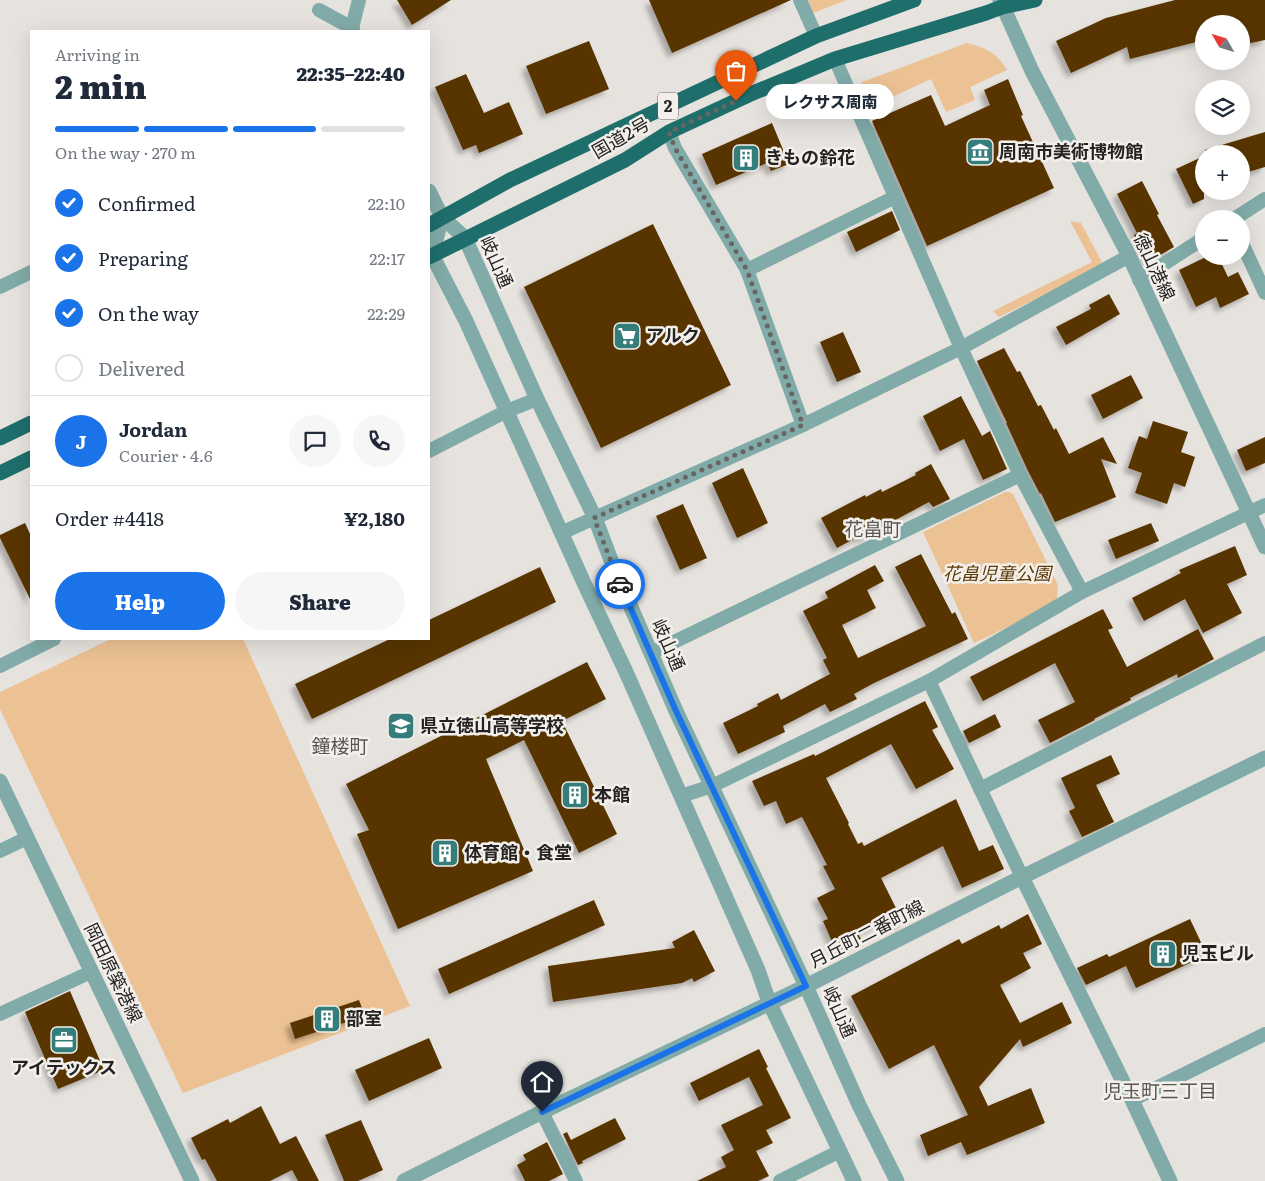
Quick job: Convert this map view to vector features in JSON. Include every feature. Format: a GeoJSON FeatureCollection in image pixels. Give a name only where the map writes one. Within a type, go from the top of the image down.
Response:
{"type":"FeatureCollection","features":[{"type":"Feature","properties":{"kind":"highway","name":"国道2号"},"geometry":{"type":"LineString","coordinates":[[435,221],[510,180],[816,36],[914,0]]}},
{"type":"Feature","properties":{"kind":"highway","name":"国道2号"},"geometry":{"type":"LineString","coordinates":[[430,256],[625,160],[669,132],[753,93],[835,59],[986,13],[1001,3],[1035,0]]}},
{"type":"Feature","properties":{"kind":"highway"},"geometry":{"type":"LineString","coordinates":[[0,438],[30,423]]}},
{"type":"Feature","properties":{"kind":"highway"},"geometry":{"type":"LineString","coordinates":[[0,473],[30,458]]}},
{"type":"Feature","properties":{"kind":"street"},"geometry":{"type":"LineString","coordinates":[[319,10],[352,29],[359,0]]}},
{"type":"Feature","properties":{"kind":"street"},"geometry":{"type":"LineString","coordinates":[[800,0],[816,36]]}},
{"type":"Feature","properties":{"kind":"street","name":"徳山港線"},"geometry":{"type":"LineString","coordinates":[[1001,3],[1032,72],[1129,256],[1265,547]]}},
{"type":"Feature","properties":{"kind":"street"},"geometry":{"type":"LineString","coordinates":[[835,59],[961,348],[1020,475],[1082,592]]}},
{"type":"Feature","properties":{"kind":"street"},"geometry":{"type":"LineString","coordinates":[[669,132],[675,148],[747,270],[803,425]]}},
{"type":"Feature","properties":{"kind":"street"},"geometry":{"type":"LineString","coordinates":[[430,196],[435,221],[430,256],[466,321],[630,681],[758,970],[769,1002],[854,1181]]}},
{"type":"Feature","properties":{"kind":"street"},"geometry":{"type":"LineString","coordinates":[[747,270],[895,197]]}},
{"type":"Feature","properties":{"kind":"street"},"geometry":{"type":"LineString","coordinates":[[1249,210],[1265,200]]}},
{"type":"Feature","properties":{"kind":"street","name":"岐山通"},"geometry":{"type":"LineString","coordinates":[[435,221],[465,238],[537,400],[594,518],[651,653],[806,986],[859,1105],[897,1181]]}},
{"type":"Feature","properties":{"kind":"street"},"geometry":{"type":"LineString","coordinates":[[1140,280],[1195,244]]}},
{"type":"Feature","properties":{"kind":"street"},"geometry":{"type":"LineString","coordinates":[[562,533],[803,425],[961,348],[1129,256]]}},
{"type":"Feature","properties":{"kind":"street"},"geometry":{"type":"LineString","coordinates":[[1250,260],[1265,293]]}},
{"type":"Feature","properties":{"kind":"street"},"geometry":{"type":"LineString","coordinates":[[0,288],[30,273]]}},
{"type":"Feature","properties":{"kind":"street"},"geometry":{"type":"LineString","coordinates":[[430,450],[507,412],[537,400]]}},
{"type":"Feature","properties":{"kind":"street"},"geometry":{"type":"LineString","coordinates":[[651,653],[1020,475]]}},
{"type":"Feature","properties":{"kind":"street"},"geometry":{"type":"LineString","coordinates":[[681,796],[712,786],[928,681],[1082,592],[1265,505]]}},
{"type":"Feature","properties":{"kind":"street"},"geometry":{"type":"LineString","coordinates":[[0,666],[52,640]]}},
{"type":"Feature","properties":{"kind":"street"},"geometry":{"type":"LineString","coordinates":[[980,789],[1265,643]]}},
{"type":"Feature","properties":{"kind":"street"},"geometry":{"type":"LineString","coordinates":[[928,681],[1170,1181]]}},
{"type":"Feature","properties":{"kind":"street","name":"月丘町二番町線"},"geometry":{"type":"LineString","coordinates":[[404,1181],[542,1112],[806,986],[1022,877],[1265,758]]}},
{"type":"Feature","properties":{"kind":"street","name":"岡田原築港線"},"geometry":{"type":"LineString","coordinates":[[0,781],[192,1181]]}},
{"type":"Feature","properties":{"kind":"street"},"geometry":{"type":"LineString","coordinates":[[0,851],[27,838]]}},
{"type":"Feature","properties":{"kind":"street"},"geometry":{"type":"LineString","coordinates":[[0,1014],[91,972]]}},
{"type":"Feature","properties":{"kind":"street"},"geometry":{"type":"LineString","coordinates":[[1132,1100],[1265,1034]]}},
{"type":"Feature","properties":{"kind":"street"},"geometry":{"type":"LineString","coordinates":[[542,1112],[576,1181]]}},
{"type":"Feature","properties":{"kind":"street"},"geometry":{"type":"LineString","coordinates":[[780,1181],[840,1151]]}},
{"type":"Feature","properties":{"kind":"green space"},"geometry":{"type":"Polygon","coordinates":[[[808,0],[847,0],[813,13],[808,0]]]}},
{"type":"Feature","properties":{"kind":"green space"},"geometry":{"type":"Polygon","coordinates":[[[967,43],[995,55],[1007,70],[970,87],[975,100],[946,112],[931,79],[858,113],[855,94],[862,82],[967,43]]]}},
{"type":"Feature","properties":{"kind":"green space"},"geometry":{"type":"Polygon","coordinates":[[[1070,221],[1081,223],[1104,266],[999,317],[993,311],[1092,262],[1070,221]]]}},
{"type":"Feature","properties":{"kind":"green space","name":"花畠児童公園"},"geometry":{"type":"Polygon","coordinates":[[[1005,492],[1013,494],[1058,585],[1057,598],[1050,607],[974,643],[923,532],[1005,492]]]}},
{"type":"Feature","properties":{"kind":"green space"},"geometry":{"type":"Polygon","coordinates":[[[109,640],[243,640],[410,1006],[183,1093],[0,709],[0,692],[109,640]]]}},
{"type":"Feature","properties":{"kind":"building"},"geometry":{"type":"Polygon","coordinates":[[[397,0],[451,0],[412,25],[397,0]]]}},
{"type":"Feature","properties":{"kind":"building"},"geometry":{"type":"Polygon","coordinates":[[[649,0],[791,0],[672,53],[649,0]]]}},
{"type":"Feature","properties":{"kind":"building"},"geometry":{"type":"Polygon","coordinates":[[[1175,0],[1265,0],[1265,40],[1250,43],[1250,15],[1195,15],[1195,42],[1130,59],[1127,47],[1071,73],[1056,41],[1106,18],[1175,0]]]}},
{"type":"Feature","properties":{"kind":"building"},"geometry":{"type":"Polygon","coordinates":[[[589,41],[609,89],[546,114],[526,66],[589,41]]]}},
{"type":"Feature","properties":{"kind":"building"},"geometry":{"type":"Polygon","coordinates":[[[466,74],[484,113],[509,102],[523,134],[479,153],[476,145],[463,150],[435,87],[466,74]]]}},
{"type":"Feature","properties":{"kind":"building"},"geometry":{"type":"Polygon","coordinates":[[[1008,79],[1023,115],[1021,116],[1054,188],[927,246],[872,121],[931,95],[945,126],[990,105],[984,90],[1008,79]]]}},
{"type":"Feature","properties":{"kind":"building","name":"きもの鈴花"},"geometry":{"type":"Polygon","coordinates":[[[772,123],[789,164],[771,171],[767,163],[716,185],[702,154],[772,123]]]}},
{"type":"Feature","properties":{"kind":"building"},"geometry":{"type":"Polygon","coordinates":[[[1265,132],[1265,167],[1250,171],[1250,145],[1222,145],[1265,132]]]}},
{"type":"Feature","properties":{"kind":"building"},"geometry":{"type":"Polygon","coordinates":[[[1195,160],[1195,200],[1202,200],[1193,204],[1176,169],[1195,160]]]}},
{"type":"Feature","properties":{"kind":"building"},"geometry":{"type":"Polygon","coordinates":[[[1142,181],[1174,247],[1148,262],[1134,235],[1137,233],[1117,194],[1142,181]]]}},
{"type":"Feature","properties":{"kind":"building"},"geometry":{"type":"Polygon","coordinates":[[[892,211],[900,230],[856,252],[847,232],[892,211]]]}},
{"type":"Feature","properties":{"kind":"building","name":"アルク"},"geometry":{"type":"Polygon","coordinates":[[[653,224],[731,385],[601,448],[524,287],[653,224]]]}},
{"type":"Feature","properties":{"kind":"building"},"geometry":{"type":"Polygon","coordinates":[[[1195,262],[1195,265],[1222,265],[1228,277],[1238,272],[1249,294],[1220,308],[1216,297],[1196,307],[1179,270],[1195,262]]]}},
{"type":"Feature","properties":{"kind":"building"},"geometry":{"type":"Polygon","coordinates":[[[1109,294],[1120,314],[1066,345],[1056,327],[1091,309],[1089,305],[1109,294]]]}},
{"type":"Feature","properties":{"kind":"building"},"geometry":{"type":"Polygon","coordinates":[[[843,332],[861,372],[837,382],[820,342],[843,332]]]}},
{"type":"Feature","properties":{"kind":"building"},"geometry":{"type":"Polygon","coordinates":[[[1004,348],[1017,372],[1020,371],[1038,406],[1041,405],[1054,430],[1056,428],[1069,454],[1103,437],[1117,464],[1101,459],[1116,497],[1055,522],[1028,471],[977,361],[1004,348]]]}},
{"type":"Feature","properties":{"kind":"building"},"geometry":{"type":"Polygon","coordinates":[[[1131,375],[1143,398],[1103,419],[1091,395],[1131,375]]]}},
{"type":"Feature","properties":{"kind":"building"},"geometry":{"type":"Polygon","coordinates":[[[961,396],[982,436],[990,431],[1007,469],[983,480],[964,439],[940,451],[923,416],[961,396]]]}},
{"type":"Feature","properties":{"kind":"building"},"geometry":{"type":"Polygon","coordinates":[[[1153,421],[1188,432],[1181,452],[1195,457],[1185,487],[1174,483],[1167,504],[1135,493],[1142,473],[1128,468],[1139,436],[1147,439],[1153,421]]]}},
{"type":"Feature","properties":{"kind":"building"},"geometry":{"type":"Polygon","coordinates":[[[1265,437],[1265,463],[1246,471],[1237,450],[1265,437]]]}},
{"type":"Feature","properties":{"kind":"building"},"geometry":{"type":"Polygon","coordinates":[[[931,464],[950,499],[933,507],[929,502],[860,539],[859,536],[837,548],[821,518],[865,495],[866,497],[881,489],[882,492],[916,475],[915,473],[931,464]]]}},
{"type":"Feature","properties":{"kind":"building"},"geometry":{"type":"Polygon","coordinates":[[[743,468],[768,523],[737,538],[712,483],[743,468]]]}},
{"type":"Feature","properties":{"kind":"building"},"geometry":{"type":"Polygon","coordinates":[[[683,504],[707,558],[680,570],[656,516],[683,504]]]}},
{"type":"Feature","properties":{"kind":"building"},"geometry":{"type":"Polygon","coordinates":[[[25,523],[30,534],[30,599],[0,538],[0,535],[25,523]]]}},
{"type":"Feature","properties":{"kind":"building"},"geometry":{"type":"Polygon","coordinates":[[[1151,523],[1159,541],[1116,559],[1108,540],[1151,523]]]}},
{"type":"Feature","properties":{"kind":"building"},"geometry":{"type":"Polygon","coordinates":[[[1235,546],[1247,575],[1227,584],[1242,613],[1203,633],[1185,599],[1144,621],[1132,598],[1181,573],[1179,570],[1235,546]]]}},
{"type":"Feature","properties":{"kind":"building"},"geometry":{"type":"Polygon","coordinates":[[[921,554],[952,614],[955,612],[968,639],[872,684],[854,694],[857,699],[830,712],[825,704],[783,726],[785,732],[738,754],[723,723],[758,706],[757,704],[778,693],[781,700],[830,674],[823,660],[827,658],[803,611],[828,598],[825,592],[875,565],[884,581],[867,590],[876,608],[842,625],[858,658],[926,626],[895,567],[921,554]]]}},
{"type":"Feature","properties":{"kind":"building"},"geometry":{"type":"Polygon","coordinates":[[[540,567],[556,602],[312,719],[295,684],[388,640],[430,640],[430,620],[540,567]]]}},
{"type":"Feature","properties":{"kind":"building"},"geometry":{"type":"Polygon","coordinates":[[[1103,609],[1113,628],[1108,630],[1127,667],[1198,629],[1214,659],[1178,678],[1177,674],[1130,698],[1131,700],[1050,743],[1038,720],[1075,702],[1055,663],[983,701],[970,677],[1103,609]]]}},
{"type":"Feature","properties":{"kind":"building"},"geometry":{"type":"Polygon","coordinates":[[[587,662],[606,699],[562,721],[617,834],[579,853],[524,740],[486,759],[533,871],[398,929],[357,834],[369,830],[346,784],[587,662]]]}},
{"type":"Feature","properties":{"kind":"building"},"geometry":{"type":"Polygon","coordinates":[[[925,701],[938,727],[932,730],[954,769],[916,789],[891,744],[826,778],[858,844],[862,842],[864,846],[956,799],[979,851],[993,845],[1004,869],[962,888],[943,846],[881,878],[903,922],[890,929],[885,920],[858,934],[861,939],[836,951],[823,921],[828,919],[817,898],[835,889],[823,866],[827,865],[802,817],[786,824],[776,801],[764,806],[752,781],[814,754],[815,756],[925,701]]]}},
{"type":"Feature","properties":{"kind":"building"},"geometry":{"type":"Polygon","coordinates":[[[995,714],[1001,727],[969,743],[963,731],[995,714]]]}},
{"type":"Feature","properties":{"kind":"building"},"geometry":{"type":"Polygon","coordinates":[[[1111,755],[1120,774],[1096,785],[1114,822],[1082,837],[1069,811],[1075,808],[1061,778],[1111,755]]]}},
{"type":"Feature","properties":{"kind":"building"},"geometry":{"type":"Polygon","coordinates":[[[594,900],[605,925],[449,994],[438,969],[594,900]]]}},
{"type":"Feature","properties":{"kind":"building"},"geometry":{"type":"Polygon","coordinates":[[[1028,914],[1042,944],[1023,953],[1031,968],[1000,985],[1020,1023],[1062,1002],[1072,1023],[1023,1047],[1020,1039],[979,1087],[988,1106],[1031,1088],[1045,1123],[967,1155],[961,1142],[928,1156],[920,1135],[968,1115],[934,1045],[889,1069],[851,996],[959,939],[962,944],[999,925],[1001,929],[1028,914]]]}},
{"type":"Feature","properties":{"kind":"building","name":"児玉ビル"},"geometry":{"type":"Polygon","coordinates":[[[1190,919],[1207,955],[1136,988],[1126,966],[1086,985],[1077,968],[1107,954],[1109,957],[1190,919]]]}},
{"type":"Feature","properties":{"kind":"building"},"geometry":{"type":"Polygon","coordinates":[[[694,930],[715,971],[694,982],[692,978],[682,983],[553,1002],[548,966],[675,948],[672,942],[694,930]]]}},
{"type":"Feature","properties":{"kind":"building","name":"アイテックス"},"geometry":{"type":"Polygon","coordinates":[[[70,991],[104,1070],[58,1089],[25,1012],[70,991]]]}},
{"type":"Feature","properties":{"kind":"building","name":"部室"},"geometry":{"type":"Polygon","coordinates":[[[359,1000],[365,1016],[295,1039],[290,1023],[359,1000]]]}},
{"type":"Feature","properties":{"kind":"building"},"geometry":{"type":"Polygon","coordinates":[[[429,1038],[442,1068],[369,1101],[355,1070],[429,1038]]]}},
{"type":"Feature","properties":{"kind":"building"},"geometry":{"type":"Polygon","coordinates":[[[759,1049],[768,1067],[766,1068],[791,1118],[766,1130],[773,1143],[756,1151],[769,1176],[758,1181],[697,1181],[726,1167],[721,1157],[734,1150],[721,1125],[763,1105],[749,1077],[699,1101],[690,1083],[759,1049]]]}},
{"type":"Feature","properties":{"kind":"building"},"geometry":{"type":"Polygon","coordinates":[[[261,1106],[280,1144],[296,1136],[319,1181],[298,1181],[292,1170],[270,1181],[217,1181],[205,1159],[202,1160],[191,1138],[228,1119],[230,1123],[261,1106]]]}},
{"type":"Feature","properties":{"kind":"building"},"geometry":{"type":"Polygon","coordinates":[[[615,1118],[626,1139],[582,1161],[583,1163],[578,1165],[563,1134],[567,1132],[571,1140],[615,1118]]]}},
{"type":"Feature","properties":{"kind":"building"},"geometry":{"type":"Polygon","coordinates":[[[361,1120],[383,1170],[358,1181],[344,1181],[325,1135],[361,1120]]]}},
{"type":"Feature","properties":{"kind":"building"},"geometry":{"type":"Polygon","coordinates":[[[547,1142],[563,1174],[549,1181],[525,1181],[517,1165],[526,1160],[523,1155],[547,1142]]]}},
{"type":"Feature","properties":{"kind":"way so far"},"geometry":{"type":"LineString","coordinates":[[620,584],[594,518],[803,425],[747,270],[675,148],[669,132],[736,101]]}},
{"type":"Feature","properties":{"kind":"place","name":"レクサス周南"},"geometry":{"type":"Point","coordinates":[736,101]}},
{"type":"Feature","properties":{"kind":"place","name":"周南市美術博物館"},"geometry":{"type":"Point","coordinates":[980,152]}},
{"type":"Feature","properties":{"kind":"place","name":"きもの鈴花"},"geometry":{"type":"Point","coordinates":[746,158]}},
{"type":"Feature","properties":{"kind":"place","name":"アルク"},"geometry":{"type":"Point","coordinates":[627,336]}},
{"type":"Feature","properties":{"kind":"place","name":"県立徳山高等学校"},"geometry":{"type":"Point","coordinates":[401,726]}},
{"type":"Feature","properties":{"kind":"place","name":"本館"},"geometry":{"type":"Point","coordinates":[575,795]}},
{"type":"Feature","properties":{"kind":"place","name":"体育館・食堂"},"geometry":{"type":"Point","coordinates":[445,853]}},
{"type":"Feature","properties":{"kind":"place","name":"児玉ビル"},"geometry":{"type":"Point","coordinates":[1163,954]}},
{"type":"Feature","properties":{"kind":"place","name":"部室"},"geometry":{"type":"Point","coordinates":[327,1019]}},
{"type":"Feature","properties":{"kind":"place","name":"アイテックス"},"geometry":{"type":"Point","coordinates":[64,1040]}},
{"type":"Feature","properties":{"kind":"district","name":"花畠町"},"geometry":{"type":"Point","coordinates":[873,529]}},
{"type":"Feature","properties":{"kind":"district","name":"鐘楼町"},"geometry":{"type":"Point","coordinates":[340,746]}},
{"type":"Feature","properties":{"kind":"district","name":"児玉町三丁目"},"geometry":{"type":"Point","coordinates":[1160,1091]}},
{"type":"Feature","properties":{"kind":"route"},"geometry":{"type":"LineString","coordinates":[[542,1112],[806,986],[676,711],[620,584]]}}]}
